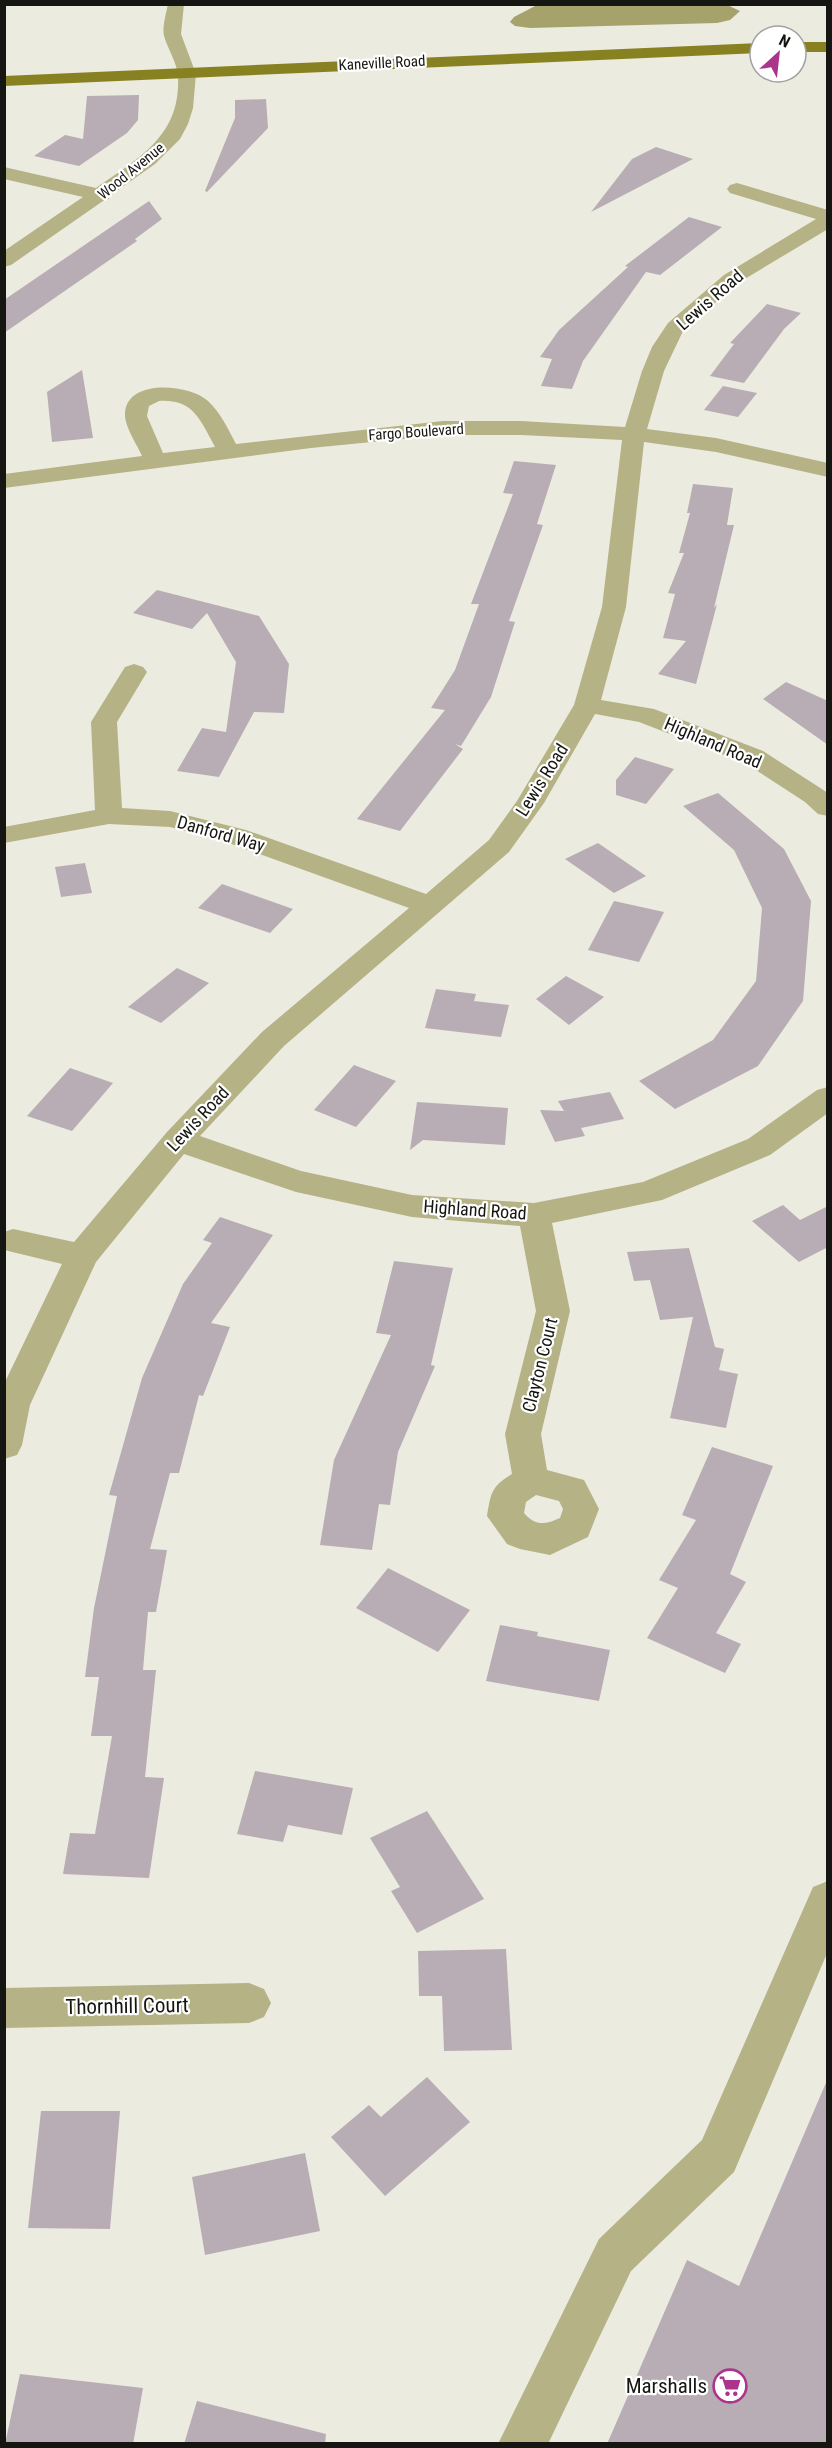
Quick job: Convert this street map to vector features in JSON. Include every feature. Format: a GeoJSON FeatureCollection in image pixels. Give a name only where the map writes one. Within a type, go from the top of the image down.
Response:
{"type":"FeatureCollection","features":[{"type":"Feature","properties":{"kind":"main road"},"geometry":{"type":"LineString","coordinates":[[808,47],[828,47]]}},
{"type":"Feature","properties":{"kind":"main road","name":"Kaneville Road"},"geometry":{"type":"LineString","coordinates":[[4,81],[748,48]]}},
{"type":"Feature","properties":{"kind":"street","name":"Wood Avenue"},"geometry":{"type":"LineString","coordinates":[[4,261],[102,195],[148,160],[173,135],[184,108],[187,74],[172,34],[176,4]]}},
{"type":"Feature","properties":{"kind":"street"},"geometry":{"type":"LineString","coordinates":[[4,173],[102,195]]}},
{"type":"Feature","properties":{"kind":"street"},"geometry":{"type":"LineString","coordinates":[[737,189],[828,218]]}},
{"type":"Feature","properties":{"kind":"street","name":"Lewis Road"},"geometry":{"type":"LineString","coordinates":[[4,1445],[12,1405],[82,1256],[178,1140],[273,1039],[499,846],[530,803],[587,705],[614,607],[634,434],[653,371],[675,327],[731,279],[828,218]]}},
{"type":"Feature","properties":{"kind":"street"},"geometry":{"type":"LineString","coordinates":[[155,461],[136,416],[136,408],[142,400],[158,393],[179,394],[201,403],[229,452]]}},
{"type":"Feature","properties":{"kind":"street","name":"Fargo Boulevard"},"geometry":{"type":"LineString","coordinates":[[4,481],[310,441],[443,428],[522,428],[634,434],[716,445],[828,470]]}},
{"type":"Feature","properties":{"kind":"street"},"geometry":{"type":"LineString","coordinates":[[109,816],[104,722],[135,672]]}},
{"type":"Feature","properties":{"kind":"street","name":"Highland Road"},"geometry":{"type":"LineString","coordinates":[[587,705],[645,715],[754,757],[815,796],[828,808]]}},
{"type":"Feature","properties":{"kind":"street","name":"Danford Way"},"geometry":{"type":"LineString","coordinates":[[4,835],[109,816],[170,819],[237,836],[430,905]]}},
{"type":"Feature","properties":{"kind":"street","name":"Highland Road"},"geometry":{"type":"LineString","coordinates":[[178,1140],[296,1181],[412,1206],[534,1215],[650,1192],[759,1148],[828,1097]]}},
{"type":"Feature","properties":{"kind":"street","name":"Clayton Court"},"geometry":{"type":"LineString","coordinates":[[531,1480],[523,1434],[553,1311],[534,1215]]}},
{"type":"Feature","properties":{"kind":"street"},"geometry":{"type":"LineString","coordinates":[[13,1241],[82,1256]]}},
{"type":"Feature","properties":{"kind":"street"},"geometry":{"type":"LineString","coordinates":[[522,2444],[615,2256],[718,2156],[828,1900]]}},
{"type":"Feature","properties":{"kind":"street","name":"Thornhill Court"},"geometry":{"type":"LineString","coordinates":[[4,2008],[249,2003]]}},
{"type":"Feature","properties":{"kind":"shaded area"},"geometry":{"type":"Polygon","coordinates":[[[725,4],[740,11],[730,20],[717,23],[530,28],[515,26],[510,22],[514,17],[537,5],[725,4]]]}},
{"type":"Feature","properties":{"kind":"building"},"geometry":{"type":"Polygon","coordinates":[[[139,95],[138,120],[127,133],[79,166],[34,156],[65,135],[83,139],[87,96],[139,95]]]}},
{"type":"Feature","properties":{"kind":"building"},"geometry":{"type":"Polygon","coordinates":[[[266,99],[268,128],[207,192],[205,191],[235,118],[235,100],[266,99]]]}},
{"type":"Feature","properties":{"kind":"building"},"geometry":{"type":"Polygon","coordinates":[[[656,147],[693,159],[591,212],[632,159],[656,147]]]}},
{"type":"Feature","properties":{"kind":"building"},"geometry":{"type":"Polygon","coordinates":[[[149,201],[162,219],[135,239],[137,241],[4,333],[4,300],[149,201]]]}},
{"type":"Feature","properties":{"kind":"building"},"geometry":{"type":"Polygon","coordinates":[[[689,217],[722,227],[660,275],[646,272],[583,361],[572,389],[541,386],[552,359],[540,357],[559,330],[628,267],[625,266],[689,217]]]}},
{"type":"Feature","properties":{"kind":"building"},"geometry":{"type":"Polygon","coordinates":[[[767,304],[801,313],[784,329],[744,383],[710,376],[734,344],[730,343],[767,304]]]}},
{"type":"Feature","properties":{"kind":"building"},"geometry":{"type":"Polygon","coordinates":[[[82,370],[93,438],[52,442],[47,392],[82,370]]]}},
{"type":"Feature","properties":{"kind":"building"},"geometry":{"type":"Polygon","coordinates":[[[723,386],[757,393],[738,417],[704,410],[723,386]]]}},
{"type":"Feature","properties":{"kind":"building"},"geometry":{"type":"Polygon","coordinates":[[[514,461],[556,465],[537,524],[543,525],[509,621],[515,622],[491,697],[461,746],[455,744],[463,749],[400,831],[357,819],[445,710],[431,708],[455,670],[479,604],[471,604],[513,494],[503,493],[514,461]]]}},
{"type":"Feature","properties":{"kind":"building"},"geometry":{"type":"Polygon","coordinates":[[[693,484],[733,488],[727,525],[734,525],[714,608],[717,604],[696,684],[658,674],[686,641],[663,638],[675,594],[668,593],[684,553],[679,553],[690,513],[687,513],[693,484]]]}},
{"type":"Feature","properties":{"kind":"building"},"geometry":{"type":"Polygon","coordinates":[[[157,590],[259,616],[289,664],[284,713],[254,712],[219,777],[177,771],[202,728],[226,732],[236,662],[207,613],[192,629],[133,613],[157,590]]]}},
{"type":"Feature","properties":{"kind":"building"},"geometry":{"type":"Polygon","coordinates":[[[786,682],[828,701],[828,745],[763,699],[786,682]]]}},
{"type":"Feature","properties":{"kind":"building"},"geometry":{"type":"Polygon","coordinates":[[[635,757],[674,769],[646,804],[616,795],[616,780],[635,757]]]}},
{"type":"Feature","properties":{"kind":"building"},"geometry":{"type":"Polygon","coordinates":[[[718,793],[784,849],[811,901],[803,1001],[758,1066],[675,1109],[639,1081],[713,1040],[756,981],[762,908],[734,850],[683,806],[718,793]]]}},
{"type":"Feature","properties":{"kind":"building"},"geometry":{"type":"Polygon","coordinates":[[[598,843],[646,876],[614,893],[565,859],[598,843]]]}},
{"type":"Feature","properties":{"kind":"building"},"geometry":{"type":"Polygon","coordinates":[[[85,863],[92,893],[61,897],[55,867],[85,863]]]}},
{"type":"Feature","properties":{"kind":"building"},"geometry":{"type":"Polygon","coordinates":[[[222,884],[293,909],[270,933],[198,908],[222,884]]]}},
{"type":"Feature","properties":{"kind":"building"},"geometry":{"type":"Polygon","coordinates":[[[614,901],[664,912],[639,962],[588,950],[614,901]]]}},
{"type":"Feature","properties":{"kind":"building"},"geometry":{"type":"Polygon","coordinates":[[[177,968],[209,983],[161,1023],[128,1007],[177,968]]]}},
{"type":"Feature","properties":{"kind":"building"},"geometry":{"type":"Polygon","coordinates":[[[566,976],[604,997],[569,1025],[536,999],[566,976]]]}},
{"type":"Feature","properties":{"kind":"building"},"geometry":{"type":"Polygon","coordinates":[[[436,989],[476,994],[474,1001],[509,1005],[501,1037],[425,1028],[436,989]]]}},
{"type":"Feature","properties":{"kind":"building"},"geometry":{"type":"Polygon","coordinates":[[[354,1065],[396,1081],[356,1127],[314,1110],[354,1065]]]}},
{"type":"Feature","properties":{"kind":"building"},"geometry":{"type":"Polygon","coordinates":[[[70,1068],[113,1083],[72,1131],[27,1116],[70,1068]]]}},
{"type":"Feature","properties":{"kind":"building"},"geometry":{"type":"Polygon","coordinates":[[[610,1092],[624,1119],[581,1128],[585,1136],[555,1142],[540,1110],[564,1111],[558,1101],[610,1092]]]}},
{"type":"Feature","properties":{"kind":"building"},"geometry":{"type":"Polygon","coordinates":[[[417,1102],[508,1108],[505,1145],[423,1140],[410,1150],[417,1102]]]}},
{"type":"Feature","properties":{"kind":"building"},"geometry":{"type":"Polygon","coordinates":[[[783,1205],[800,1220],[828,1206],[828,1247],[799,1262],[752,1221],[783,1205]]]}},
{"type":"Feature","properties":{"kind":"building"},"geometry":{"type":"Polygon","coordinates":[[[220,1217],[273,1235],[211,1323],[230,1327],[203,1396],[199,1395],[179,1473],[170,1473],[150,1549],[167,1550],[156,1612],[148,1612],[143,1670],[156,1670],[145,1777],[164,1778],[149,1878],[63,1874],[70,1833],[95,1834],[112,1736],[91,1736],[99,1677],[85,1677],[94,1608],[117,1496],[109,1495],[142,1378],[183,1284],[212,1243],[203,1240],[220,1217]]]}},
{"type":"Feature","properties":{"kind":"building"},"geometry":{"type":"Polygon","coordinates":[[[689,1248],[715,1347],[724,1349],[719,1370],[738,1374],[726,1428],[670,1418],[693,1317],[660,1320],[650,1280],[634,1281],[627,1252],[689,1248]]]}},
{"type":"Feature","properties":{"kind":"building"},"geometry":{"type":"Polygon","coordinates":[[[394,1261],[453,1268],[431,1365],[435,1366],[398,1452],[390,1505],[379,1504],[372,1550],[320,1545],[334,1460],[391,1335],[376,1333],[394,1261]]]}},
{"type":"Feature","properties":{"kind":"building"},"geometry":{"type":"Polygon","coordinates":[[[712,1447],[773,1466],[730,1574],[746,1582],[716,1633],[741,1644],[725,1673],[647,1638],[678,1588],[659,1580],[696,1520],[682,1515],[712,1447]]]}},
{"type":"Feature","properties":{"kind":"building"},"geometry":{"type":"Polygon","coordinates":[[[388,1568],[470,1610],[438,1652],[356,1608],[388,1568]]]}},
{"type":"Feature","properties":{"kind":"building"},"geometry":{"type":"Polygon","coordinates":[[[500,1625],[538,1632],[537,1636],[610,1650],[599,1701],[486,1681],[500,1625]]]}},
{"type":"Feature","properties":{"kind":"building"},"geometry":{"type":"Polygon","coordinates":[[[255,1771],[353,1788],[342,1835],[288,1825],[283,1842],[237,1834],[255,1771]]]}},
{"type":"Feature","properties":{"kind":"building"},"geometry":{"type":"Polygon","coordinates":[[[427,1811],[484,1899],[417,1933],[391,1891],[400,1887],[370,1838],[427,1811]]]}},
{"type":"Feature","properties":{"kind":"building"},"geometry":{"type":"Polygon","coordinates":[[[506,1949],[512,2050],[444,2051],[442,1996],[419,1996],[418,1951],[506,1949]]]}},
{"type":"Feature","properties":{"kind":"building"},"geometry":{"type":"Polygon","coordinates":[[[427,2077],[470,2122],[385,2196],[331,2137],[369,2105],[381,2117],[427,2077]]]}},
{"type":"Feature","properties":{"kind":"building","name":"Marshalls"},"geometry":{"type":"Polygon","coordinates":[[[828,2078],[828,2444],[607,2444],[687,2260],[739,2286],[828,2078]]]}},
{"type":"Feature","properties":{"kind":"building"},"geometry":{"type":"Polygon","coordinates":[[[41,2111],[120,2111],[110,2229],[28,2228],[41,2111]]]}},
{"type":"Feature","properties":{"kind":"building"},"geometry":{"type":"Polygon","coordinates":[[[305,2153],[320,2231],[205,2255],[192,2177],[305,2153]]]}},
{"type":"Feature","properties":{"kind":"building"},"geometry":{"type":"Polygon","coordinates":[[[20,2374],[143,2388],[133,2444],[5,2444],[20,2374]]]}},
{"type":"Feature","properties":{"kind":"building"},"geometry":{"type":"Polygon","coordinates":[[[197,2401],[326,2434],[325,2444],[184,2444],[197,2401]]]}},
{"type":"Feature","properties":{"kind":"place","name":"Marshalls"},"geometry":{"type":"Point","coordinates":[730,2386]}}]}
